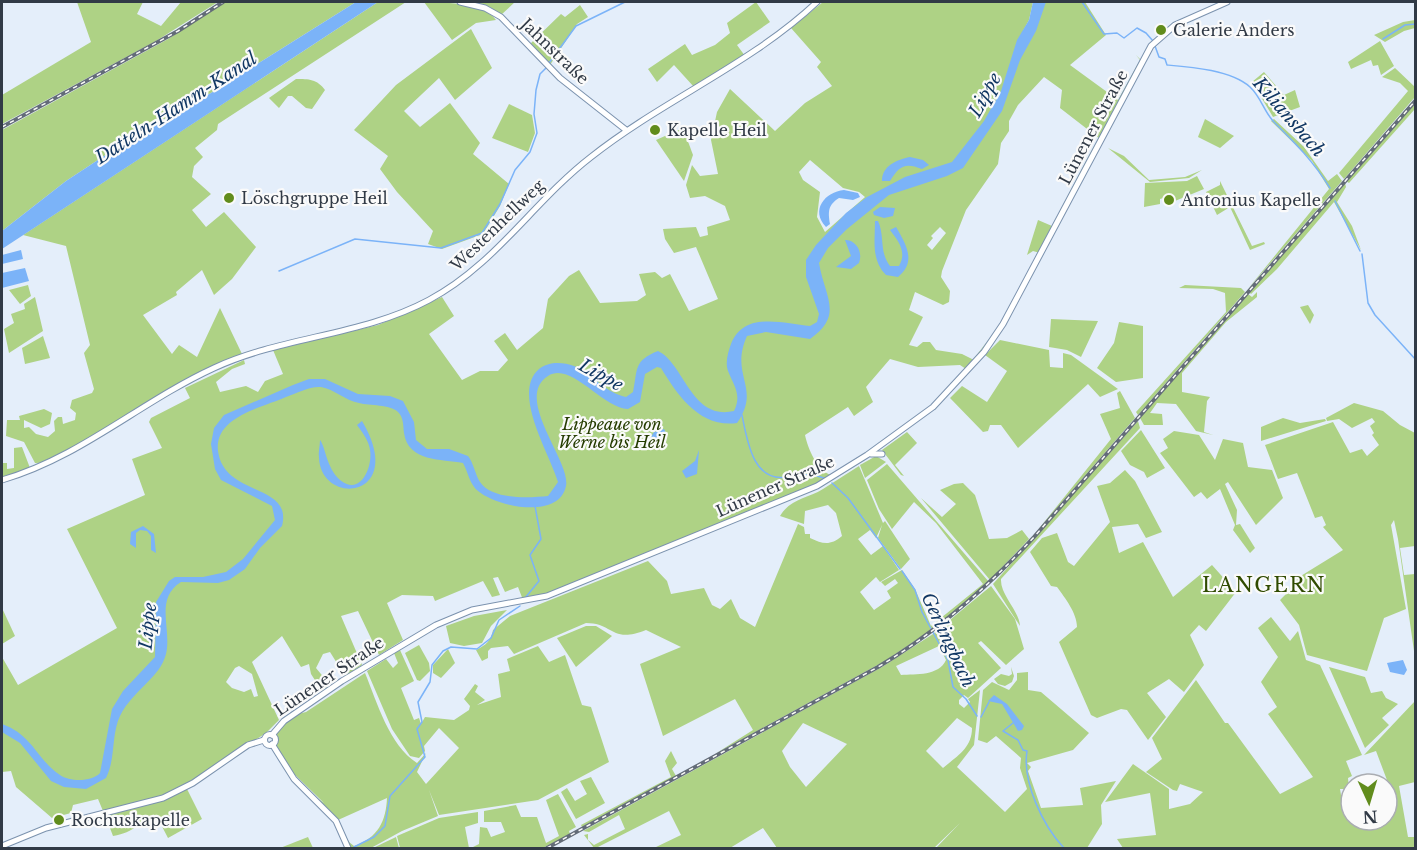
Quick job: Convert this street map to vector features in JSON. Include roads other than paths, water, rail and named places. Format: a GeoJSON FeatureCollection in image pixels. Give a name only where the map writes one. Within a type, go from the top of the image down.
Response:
{"type":"FeatureCollection","features":[{"type":"Feature","properties":{"kind":"main road","name":"Jahnstraße"},"geometry":{"type":"LineString","coordinates":[[460,2],[485,8],[501,17],[560,78],[626,130]]}},
{"type":"Feature","properties":{"kind":"main road","name":"Westenhellweg"},"geometry":{"type":"LineString","coordinates":[[2,480],[71,453],[184,383],[233,360],[280,345],[384,319],[429,300],[477,267],[560,183],[626,130],[750,55],[817,2]]}},
{"type":"Feature","properties":{"kind":"main road","name":"Lünener Straße"},"geometry":{"type":"LineString","coordinates":[[272,735],[284,721],[337,685],[443,621],[472,610],[524,602],[560,592],[817,486],[867,455],[942,399],[996,335],[1151,46],[1180,22],[1227,2]]}},
{"type":"Feature","properties":{"kind":"main road"},"geometry":{"type":"LineString","coordinates":[[867,455],[882,454]]}},
{"type":"Feature","properties":{"kind":"main road"},"geometry":{"type":"LineString","coordinates":[[2,846],[46,828],[163,798],[193,783],[248,745],[264,740],[267,735],[272,735],[275,740],[272,744]]}},
{"type":"Feature","properties":{"kind":"main road"},"geometry":{"type":"LineString","coordinates":[[264,740],[267,744],[272,744],[294,779],[336,821],[348,849]]}},
{"type":"Feature","properties":{"kind":"water"},"geometry":{"type":"Polygon","coordinates":[[[356,2],[378,2],[2,249],[2,231],[66,181],[136,135],[211,93],[356,2]]]}},
{"type":"Feature","properties":{"kind":"water"},"geometry":{"type":"Polygon","coordinates":[[[1033,2],[1046,2],[1036,31],[1020,60],[1002,111],[963,168],[947,176],[889,195],[847,229],[828,248],[819,263],[830,305],[829,314],[827,322],[810,339],[766,332],[747,336],[741,361],[747,400],[737,423],[712,420],[691,408],[661,368],[657,367],[645,374],[640,402],[628,409],[618,407],[567,375],[557,373],[548,376],[539,386],[537,399],[540,414],[565,475],[566,486],[561,497],[552,503],[540,507],[526,507],[499,502],[478,491],[471,482],[463,463],[427,457],[412,449],[407,442],[401,417],[394,409],[354,402],[331,390],[317,387],[252,410],[241,415],[223,430],[219,439],[218,451],[223,466],[232,476],[277,503],[283,512],[282,526],[260,548],[245,569],[229,580],[218,583],[181,582],[173,589],[166,606],[166,654],[158,670],[125,707],[120,716],[106,778],[86,789],[64,787],[51,781],[20,743],[2,732],[2,724],[21,734],[52,769],[64,777],[75,780],[86,779],[100,773],[112,709],[123,691],[155,657],[156,602],[169,581],[175,577],[203,577],[226,572],[243,559],[275,520],[272,506],[221,480],[215,469],[211,444],[214,428],[224,415],[309,379],[325,379],[358,394],[390,396],[403,401],[414,422],[416,440],[427,449],[449,449],[468,456],[480,482],[493,492],[502,495],[531,497],[548,496],[558,482],[535,424],[529,393],[531,380],[539,369],[547,365],[561,363],[574,366],[605,388],[626,397],[633,392],[640,362],[658,351],[667,357],[698,400],[708,408],[719,412],[734,411],[737,395],[727,368],[727,361],[731,344],[737,334],[754,323],[776,322],[810,326],[817,322],[819,314],[806,277],[806,260],[816,245],[846,213],[867,197],[905,177],[952,162],[984,121],[1001,91],[1017,40],[1029,20],[1033,2]]]}},
{"type":"Feature","properties":{"kind":"water"},"geometry":{"type":"Polygon","coordinates":[[[910,157],[923,160],[929,165],[922,169],[911,166],[903,167],[890,181],[882,181],[884,171],[891,164],[910,157]]]}},
{"type":"Feature","properties":{"kind":"water"},"geometry":{"type":"Polygon","coordinates":[[[844,190],[858,193],[860,197],[853,200],[839,198],[835,201],[830,209],[830,224],[826,227],[819,214],[822,203],[831,194],[844,190]]]}},
{"type":"Feature","properties":{"kind":"water"},"geometry":{"type":"Polygon","coordinates":[[[880,207],[895,208],[893,216],[884,218],[874,215],[873,212],[880,207]]]}},
{"type":"Feature","properties":{"kind":"water"},"geometry":{"type":"Polygon","coordinates":[[[875,221],[878,221],[880,227],[884,255],[890,266],[899,266],[902,252],[890,230],[896,227],[906,246],[907,265],[898,277],[886,275],[878,263],[875,250],[875,221]]]}},
{"type":"Feature","properties":{"kind":"water"},"geometry":{"type":"Polygon","coordinates":[[[845,240],[853,242],[859,251],[859,263],[851,269],[836,267],[851,256],[845,240]]]}},
{"type":"Feature","properties":{"kind":"water"},"geometry":{"type":"Polygon","coordinates":[[[21,250],[23,259],[2,264],[2,255],[21,250]]]}},
{"type":"Feature","properties":{"kind":"water"},"geometry":{"type":"Polygon","coordinates":[[[25,268],[29,281],[2,288],[2,273],[25,268]]]}},
{"type":"Feature","properties":{"kind":"water"},"geometry":{"type":"Polygon","coordinates":[[[362,421],[373,447],[375,467],[369,480],[358,487],[346,488],[333,484],[323,474],[319,456],[320,440],[335,475],[347,484],[354,485],[364,477],[370,464],[369,447],[357,425],[362,421]]]}},
{"type":"Feature","properties":{"kind":"water"},"geometry":{"type":"Polygon","coordinates":[[[664,429],[666,433],[661,440],[664,449],[662,450],[651,437],[654,432],[664,429]]]}},
{"type":"Feature","properties":{"kind":"water"},"geometry":{"type":"Polygon","coordinates":[[[699,450],[697,474],[686,478],[682,471],[695,461],[699,450]]]}},
{"type":"Feature","properties":{"kind":"water"},"geometry":{"type":"Polygon","coordinates":[[[143,526],[154,534],[156,553],[151,550],[151,536],[147,531],[140,530],[136,533],[136,548],[130,544],[131,532],[143,526]]]}},
{"type":"Feature","properties":{"kind":"water"},"geometry":{"type":"Polygon","coordinates":[[[1403,660],[1407,670],[1404,675],[1390,672],[1387,663],[1403,660]]]}},
{"type":"Feature","properties":{"kind":"water"},"geometry":{"type":"Polygon","coordinates":[[[994,695],[1007,704],[1024,726],[1022,730],[1018,731],[1002,704],[988,701],[994,695]]]}},
{"type":"Feature","properties":{"kind":"waterway"},"geometry":{"type":"LineString","coordinates":[[549,63],[576,26],[625,2]]}},
{"type":"Feature","properties":{"kind":"waterway","name":"Kiliansbach"},"geometry":{"type":"LineString","coordinates":[[1082,2],[1104,34],[1117,33],[1124,38],[1137,28],[1153,41]]}},
{"type":"Feature","properties":{"kind":"waterway"},"geometry":{"type":"LineString","coordinates":[[1383,39],[1405,25],[1416,24]]}},
{"type":"Feature","properties":{"kind":"waterway","name":"Kiliansbach"},"geometry":{"type":"LineString","coordinates":[[1155,46],[1159,57],[1165,59],[1167,65],[1222,73],[1250,87],[1271,118],[1304,153],[1330,188]]}},
{"type":"Feature","properties":{"kind":"waterway"},"geometry":{"type":"LineString","coordinates":[[279,271],[355,239],[441,248],[482,233],[500,204],[515,170],[530,152],[537,133],[534,114],[536,90],[540,74],[546,68]]}},
{"type":"Feature","properties":{"kind":"waterway","name":"Kiliansbach"},"geometry":{"type":"LineString","coordinates":[[1335,201],[1360,251]]}},
{"type":"Feature","properties":{"kind":"waterway","name":"Kiliansbach"},"geometry":{"type":"LineString","coordinates":[[1362,254],[1368,303],[1375,315],[1416,360]]}},
{"type":"Feature","properties":{"kind":"waterway","name":"Gerlingbach"},"geometry":{"type":"LineString","coordinates":[[742,415],[749,447],[759,467],[766,473],[776,477],[814,475],[824,478]]}},
{"type":"Feature","properties":{"kind":"waterway","name":"Gerlingbach"},"geometry":{"type":"LineString","coordinates":[[832,483],[848,498],[900,569]]}},
{"type":"Feature","properties":{"kind":"waterway"},"geometry":{"type":"LineString","coordinates":[[525,598],[539,581],[530,555],[541,539],[535,506]]}},
{"type":"Feature","properties":{"kind":"waterway","name":"Gerlingbach"},"geometry":{"type":"LineString","coordinates":[[902,571],[915,590],[922,612],[948,660],[953,687],[966,699],[977,716]]}},
{"type":"Feature","properties":{"kind":"waterway"},"geometry":{"type":"LineString","coordinates":[[354,847],[374,837],[385,826],[390,796],[425,757],[417,729],[422,722],[418,702],[430,682],[432,665],[443,651],[451,647],[477,649],[491,638],[499,620],[520,606]]}},
{"type":"Feature","properties":{"kind":"waterway","name":"Gerlingbach"},"geometry":{"type":"LineString","coordinates":[[981,717],[989,702]]}},
{"type":"Feature","properties":{"kind":"waterway","name":"Gerlingbach"},"geometry":{"type":"LineString","coordinates":[[1013,723],[1003,731],[1018,740],[1023,750],[1027,751],[1026,763],[1031,790],[1042,816],[1064,848]]}},
{"type":"Feature","properties":{"kind":"railway"},"geometry":{"type":"LineString","coordinates":[[2,127],[178,31],[223,2]]}},
{"type":"Feature","properties":{"kind":"railway"},"geometry":{"type":"LineString","coordinates":[[547,848],[878,667],[921,639],[960,608],[1034,537],[1416,100]]}},
{"type":"Feature","properties":{"kind":"place","name":"Galerie Anders"},"geometry":{"type":"Point","coordinates":[1161,30]}},
{"type":"Feature","properties":{"kind":"place","name":"Kapelle Heil"},"geometry":{"type":"Point","coordinates":[655,130]}},
{"type":"Feature","properties":{"kind":"place","name":"Löschgruppe Heil"},"geometry":{"type":"Point","coordinates":[229,198]}},
{"type":"Feature","properties":{"kind":"place","name":"Antonius Kapelle"},"geometry":{"type":"Point","coordinates":[1169,200]}},
{"type":"Feature","properties":{"kind":"place","name":"Rochuskapelle"},"geometry":{"type":"Point","coordinates":[59,820]}},
{"type":"Feature","properties":{"kind":"district","name":"LANGERN"},"geometry":{"type":"Point","coordinates":[1264,585]}},
{"type":"Feature","properties":{"kind":"water label","name":"Lippe"},"geometry":{"type":"Point","coordinates":[985,95]}},
{"type":"Feature","properties":{"kind":"water label","name":"Datteln-Hamm-Kanal"},"geometry":{"type":"Point","coordinates":[176,108]}},
{"type":"Feature","properties":{"kind":"water label","name":"Lippe"},"geometry":{"type":"Point","coordinates":[601,375]}},
{"type":"Feature","properties":{"kind":"water label","name":"Lippe"},"geometry":{"type":"Point","coordinates":[148,626]}},
{"type":"Feature","properties":{"kind":"park label","name":"Lippeaue von Werne bis Heil"},"geometry":{"type":"Point","coordinates":[612,433]}}]}
